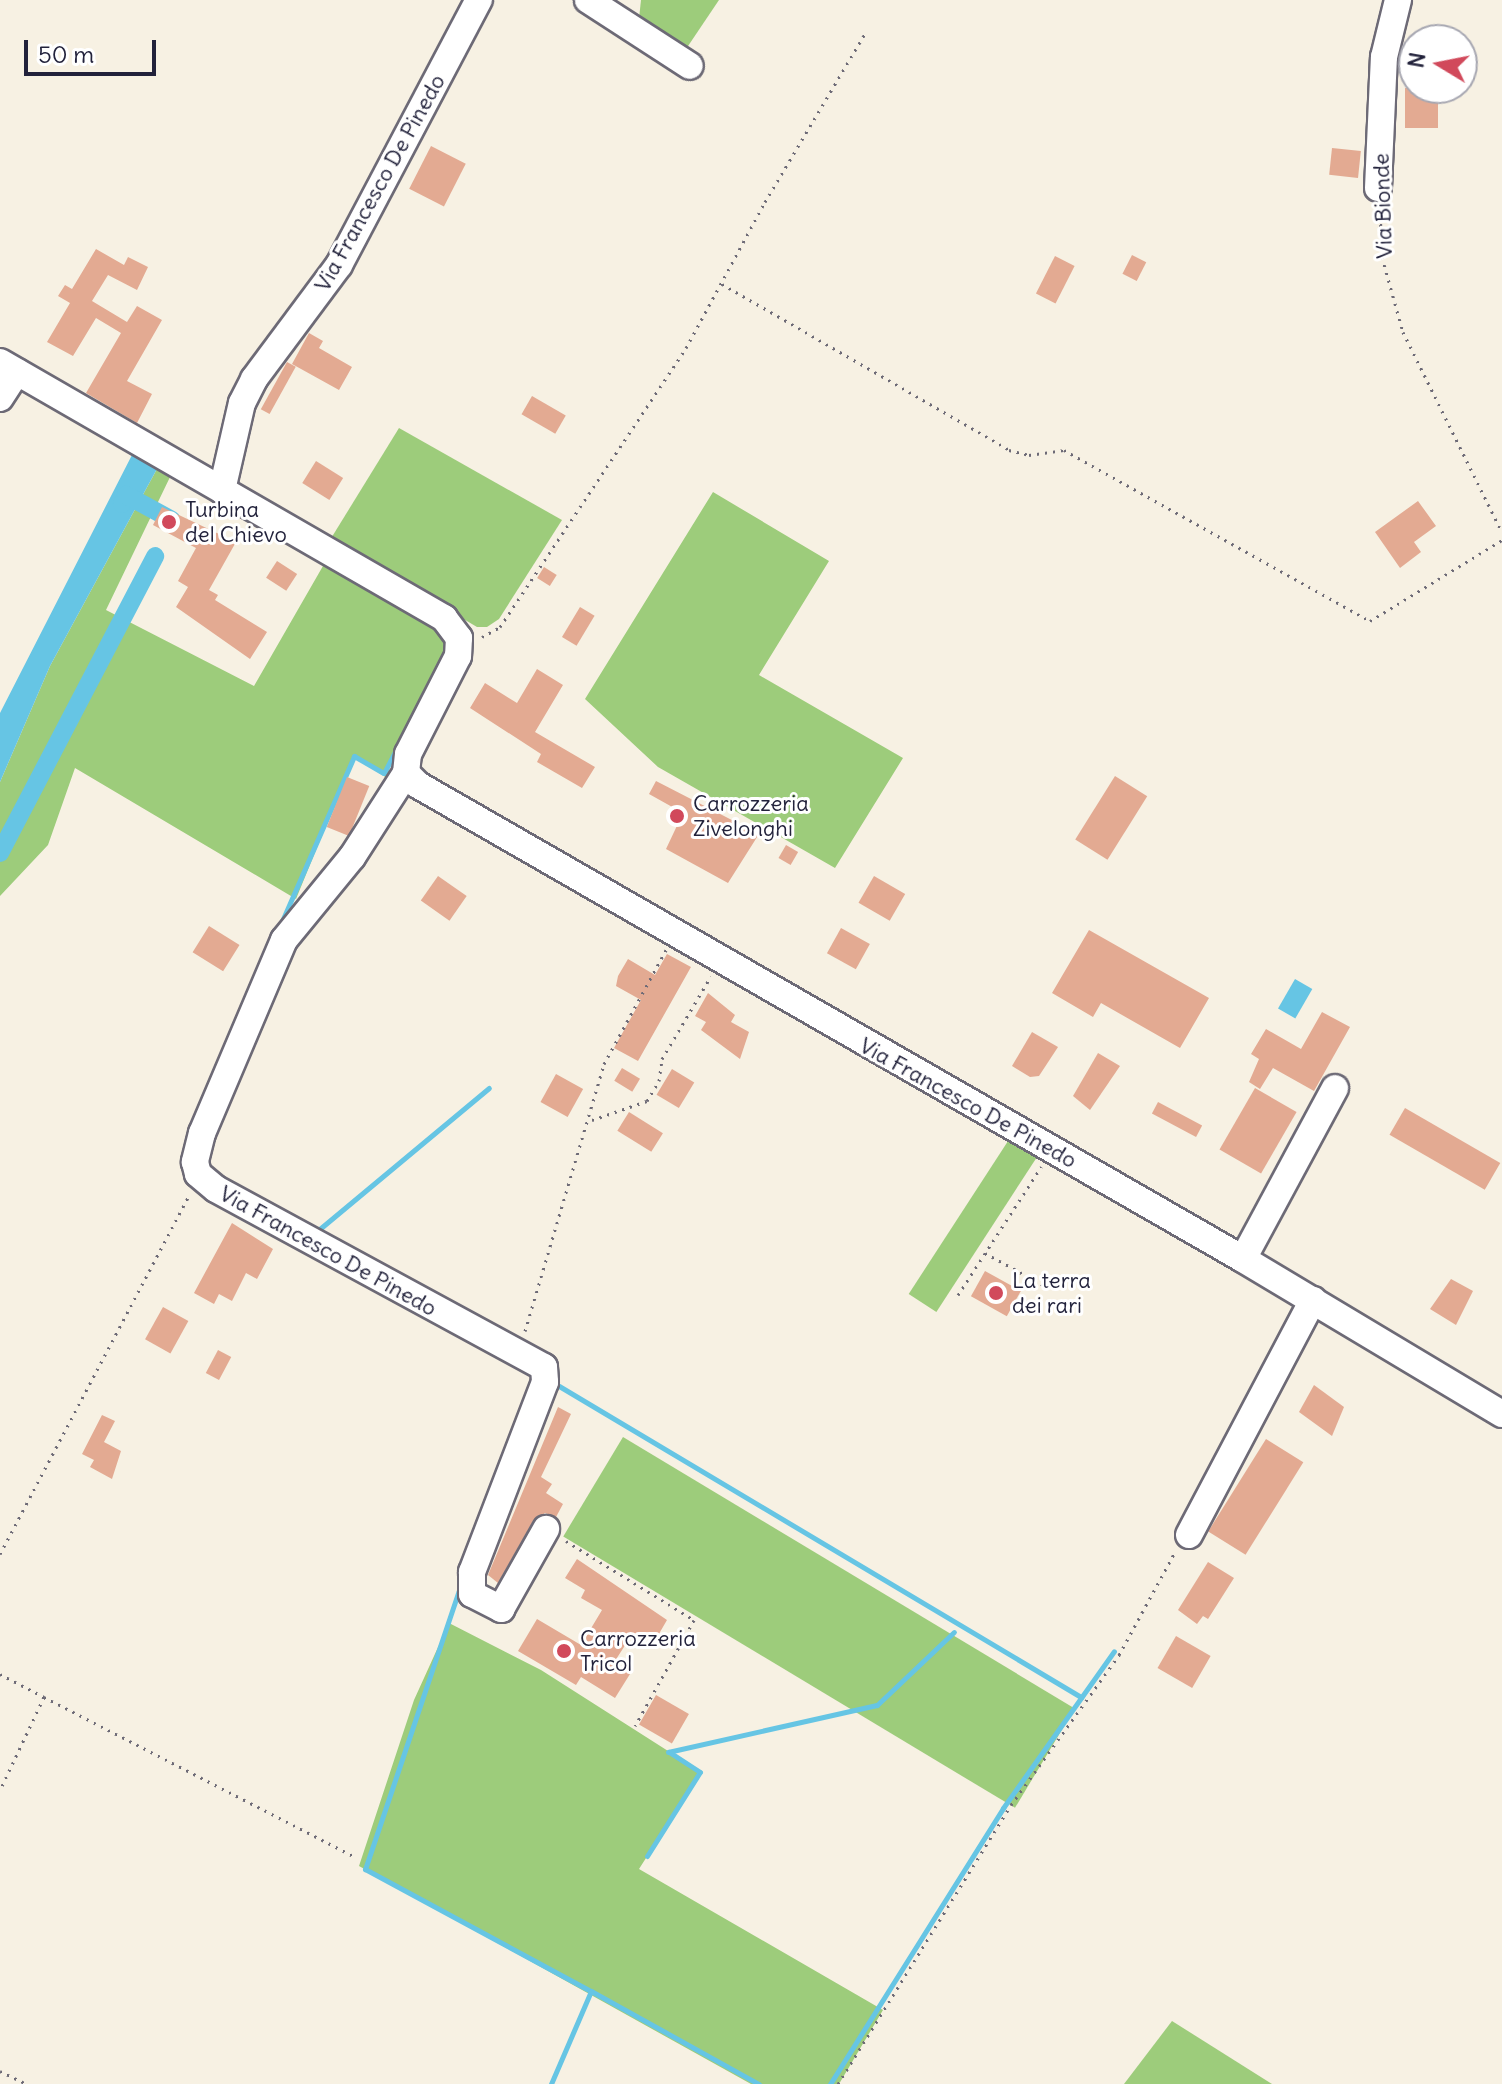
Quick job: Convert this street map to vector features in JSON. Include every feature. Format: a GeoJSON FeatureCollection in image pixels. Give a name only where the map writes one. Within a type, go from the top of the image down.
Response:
{"type":"FeatureCollection","features":[{"type":"Feature","properties":{"kind":"street","name":"Via Francesco De Pinedo"},"geometry":{"type":"LineString","coordinates":[[222,490],[242,403],[254,379],[339,265],[479,0]]}},
{"type":"Feature","properties":{"kind":"street"},"geometry":{"type":"LineString","coordinates":[[588,0],[690,66]]}},
{"type":"Feature","properties":{"kind":"street","name":"Via Bionde"},"geometry":{"type":"LineString","coordinates":[[1378,188],[1384,57],[1398,0]]}},
{"type":"Feature","properties":{"kind":"street"},"geometry":{"type":"LineString","coordinates":[[0,398],[9,367],[444,618],[459,638]]}},
{"type":"Feature","properties":{"kind":"street","name":"Via Francesco De Pinedo"},"geometry":{"type":"LineString","coordinates":[[459,638],[458,656],[408,754],[406,773],[352,857],[284,940],[202,1133],[198,1174],[216,1189],[544,1367],[545,1382],[472,1572],[472,1594],[501,1609],[546,1529]]}},
{"type":"Feature","properties":{"kind":"street","name":"Via Francesco De Pinedo"},"geometry":{"type":"LineString","coordinates":[[406,773],[418,785],[674,936],[1243,1259],[1502,1414]]}},
{"type":"Feature","properties":{"kind":"street"},"geometry":{"type":"LineString","coordinates":[[1243,1259],[1335,1088]]}},
{"type":"Feature","properties":{"kind":"street"},"geometry":{"type":"LineString","coordinates":[[1189,1535],[1313,1300]]}},
{"type":"Feature","properties":{"kind":"path"},"geometry":{"type":"LineString","coordinates":[[459,638],[484,637],[500,627],[686,348],[866,32]]}},
{"type":"Feature","properties":{"kind":"path","name":"Via Bionde"},"geometry":{"type":"LineString","coordinates":[[1378,188],[1382,257],[1403,332],[1502,532]]}},
{"type":"Feature","properties":{"kind":"path"},"geometry":{"type":"LineString","coordinates":[[722,284],[1009,450],[1029,455],[1064,450],[1370,621],[1502,540]]}},
{"type":"Feature","properties":{"kind":"path"},"geometry":{"type":"LineString","coordinates":[[522,1354],[554,1221],[591,1121],[604,1064],[674,936]]}},
{"type":"Feature","properties":{"kind":"path"},"geometry":{"type":"LineString","coordinates":[[591,1121],[647,1101],[659,1081],[662,1059],[719,962]]}},
{"type":"Feature","properties":{"kind":"path"},"geometry":{"type":"LineString","coordinates":[[958,1295],[1052,1150]]}},
{"type":"Feature","properties":{"kind":"path"},"geometry":{"type":"LineString","coordinates":[[0,1554],[198,1174]]}},
{"type":"Feature","properties":{"kind":"path"},"geometry":{"type":"LineString","coordinates":[[985,1253],[1049,1288]]}},
{"type":"Feature","properties":{"kind":"path"},"geometry":{"type":"LineString","coordinates":[[546,1529],[694,1620],[635,1726]]}},
{"type":"Feature","properties":{"kind":"path"},"geometry":{"type":"LineString","coordinates":[[838,2084],[1011,1805],[1119,1655],[1189,1535]]}},
{"type":"Feature","properties":{"kind":"path"},"geometry":{"type":"LineString","coordinates":[[0,1674],[353,1856]]}},
{"type":"Feature","properties":{"kind":"path"},"geometry":{"type":"LineString","coordinates":[[0,1790],[44,1697]]}},
{"type":"Feature","properties":{"kind":"path"},"geometry":{"type":"LineString","coordinates":[[0,2071],[27,2084]]}},
{"type":"Feature","properties":{"kind":"green space"},"geometry":{"type":"Polygon","coordinates":[[[641,0],[719,0],[682,55],[638,28],[641,0]]]}},
{"type":"Feature","properties":{"kind":"green space"},"geometry":{"type":"Polygon","coordinates":[[[399,428],[562,520],[499,619],[487,627],[477,627],[330,540],[399,428]]]}},
{"type":"Feature","properties":{"kind":"green space"},"geometry":{"type":"Polygon","coordinates":[[[158,467],[171,475],[106,610],[254,686],[327,559],[441,626],[449,651],[389,768],[390,780],[354,757],[296,899],[75,768],[48,845],[0,896],[0,782],[50,666],[158,467]]]}},
{"type":"Feature","properties":{"kind":"green space"},"geometry":{"type":"Polygon","coordinates":[[[713,492],[829,561],[759,675],[903,758],[835,868],[658,767],[585,699],[713,492]]]}},
{"type":"Feature","properties":{"kind":"green space"},"geometry":{"type":"Polygon","coordinates":[[[1010,1138],[1038,1156],[936,1312],[909,1294],[1010,1138]]]}},
{"type":"Feature","properties":{"kind":"green space"},"geometry":{"type":"Polygon","coordinates":[[[623,1437],[1075,1708],[1015,1808],[563,1536],[623,1437]]]}},
{"type":"Feature","properties":{"kind":"green space"},"geometry":{"type":"Polygon","coordinates":[[[449,1623],[541,1670],[701,1772],[639,1869],[883,2010],[839,2084],[751,2084],[359,1866],[414,1700],[449,1623]]]}},
{"type":"Feature","properties":{"kind":"green space"},"geometry":{"type":"Polygon","coordinates":[[[1172,2021],[1272,2084],[1124,2084],[1172,2021]]]}},
{"type":"Feature","properties":{"kind":"water"},"geometry":{"type":"Polygon","coordinates":[[[133,453],[158,467],[50,666],[0,782],[0,713],[133,453]]]}},
{"type":"Feature","properties":{"kind":"water"},"geometry":{"type":"Polygon","coordinates":[[[1295,979],[1312,989],[1295,1018],[1278,1008],[1295,979]]]}},
{"type":"Feature","properties":{"kind":"building"},"geometry":{"type":"Polygon","coordinates":[[[1405,104],[1438,104],[1438,128],[1405,128],[1405,104]]]}},
{"type":"Feature","properties":{"kind":"building"},"geometry":{"type":"Polygon","coordinates":[[[431,146],[466,164],[444,206],[409,189],[431,146]]]}},
{"type":"Feature","properties":{"kind":"building"},"geometry":{"type":"Polygon","coordinates":[[[1332,148],[1361,151],[1358,178],[1329,175],[1332,148]]]}},
{"type":"Feature","properties":{"kind":"building"},"geometry":{"type":"Polygon","coordinates":[[[96,249],[124,265],[128,257],[148,267],[137,290],[108,275],[92,301],[127,322],[137,306],[162,320],[127,381],[152,394],[137,423],[86,393],[121,333],[96,318],[73,356],[47,342],[70,303],[58,296],[65,285],[72,289],[96,249]]]}},
{"type":"Feature","properties":{"kind":"building"},"geometry":{"type":"Polygon","coordinates":[[[1132,255],[1146,262],[1137,281],[1122,274],[1132,255]]]}},
{"type":"Feature","properties":{"kind":"building"},"geometry":{"type":"Polygon","coordinates":[[[1055,256],[1075,266],[1056,303],[1036,293],[1055,256]]]}},
{"type":"Feature","properties":{"kind":"building"},"geometry":{"type":"Polygon","coordinates":[[[309,333],[323,341],[319,348],[352,367],[339,390],[292,364],[309,333]]]}},
{"type":"Feature","properties":{"kind":"building"},"geometry":{"type":"Polygon","coordinates":[[[287,362],[296,367],[270,414],[261,409],[287,362]]]}},
{"type":"Feature","properties":{"kind":"building"},"geometry":{"type":"Polygon","coordinates":[[[532,396],[566,416],[555,434],[522,414],[532,396]]]}},
{"type":"Feature","properties":{"kind":"building"},"geometry":{"type":"Polygon","coordinates":[[[316,461],[343,478],[329,500],[302,483],[316,461]]]}},
{"type":"Feature","properties":{"kind":"building"},"geometry":{"type":"Polygon","coordinates":[[[1418,501],[1436,526],[1414,542],[1421,552],[1400,568],[1375,532],[1418,501]]]}},
{"type":"Feature","properties":{"kind":"building"},"geometry":{"type":"Polygon","coordinates":[[[162,507],[236,542],[209,590],[218,595],[215,600],[267,632],[250,659],[176,607],[188,587],[178,581],[196,548],[153,525],[162,507]]]}},
{"type":"Feature","properties":{"kind":"building"},"geometry":{"type":"Polygon","coordinates":[[[277,561],[297,574],[286,591],[266,578],[277,561]]]}},
{"type":"Feature","properties":{"kind":"building"},"geometry":{"type":"Polygon","coordinates":[[[544,567],[557,575],[550,586],[537,578],[544,567]]]}},
{"type":"Feature","properties":{"kind":"building"},"geometry":{"type":"Polygon","coordinates":[[[580,607],[595,616],[577,646],[562,637],[580,607]]]}},
{"type":"Feature","properties":{"kind":"building"},"geometry":{"type":"Polygon","coordinates":[[[537,669],[563,685],[535,732],[595,767],[582,788],[537,762],[541,754],[470,708],[485,683],[517,703],[537,669]]]}},
{"type":"Feature","properties":{"kind":"building"},"geometry":{"type":"Polygon","coordinates":[[[1115,776],[1147,796],[1107,860],[1075,840],[1115,776]]]}},
{"type":"Feature","properties":{"kind":"building"},"geometry":{"type":"Polygon","coordinates":[[[347,777],[369,786],[349,836],[327,827],[347,777]]]}},
{"type":"Feature","properties":{"kind":"building"},"geometry":{"type":"Polygon","coordinates":[[[656,781],[759,834],[728,883],[666,849],[683,813],[649,794],[656,781]]]}},
{"type":"Feature","properties":{"kind":"building"},"geometry":{"type":"Polygon","coordinates":[[[786,845],[798,852],[791,865],[778,858],[786,845]]]}},
{"type":"Feature","properties":{"kind":"building"},"geometry":{"type":"Polygon","coordinates":[[[438,876],[467,896],[449,921],[421,901],[438,876]]]}},
{"type":"Feature","properties":{"kind":"building"},"geometry":{"type":"Polygon","coordinates":[[[874,876],[905,894],[890,921],[858,903],[874,876]]]}},
{"type":"Feature","properties":{"kind":"building"},"geometry":{"type":"Polygon","coordinates":[[[209,926],[240,945],[223,971],[193,952],[209,926]]]}},
{"type":"Feature","properties":{"kind":"building"},"geometry":{"type":"Polygon","coordinates":[[[841,928],[870,944],[856,969],[827,953],[841,928]]]}},
{"type":"Feature","properties":{"kind":"building"},"geometry":{"type":"Polygon","coordinates":[[[1089,930],[1209,998],[1180,1048],[1101,1003],[1093,1017],[1052,993],[1089,930]]]}},
{"type":"Feature","properties":{"kind":"building"},"geometry":{"type":"Polygon","coordinates":[[[667,954],[691,967],[638,1061],[614,1048],[641,1000],[616,986],[618,976],[628,959],[655,975],[667,954]]]}},
{"type":"Feature","properties":{"kind":"building"},"geometry":{"type":"Polygon","coordinates":[[[708,993],[735,1015],[731,1022],[749,1032],[740,1059],[701,1030],[706,1022],[695,1016],[708,993]]]}},
{"type":"Feature","properties":{"kind":"building"},"geometry":{"type":"Polygon","coordinates":[[[1322,1012],[1350,1027],[1314,1091],[1273,1068],[1260,1089],[1249,1082],[1259,1059],[1251,1054],[1266,1029],[1301,1049],[1322,1012]]]}},
{"type":"Feature","properties":{"kind":"building"},"geometry":{"type":"Polygon","coordinates":[[[1032,1032],[1058,1047],[1039,1076],[1030,1077],[1012,1066],[1032,1032]]]}},
{"type":"Feature","properties":{"kind":"building"},"geometry":{"type":"Polygon","coordinates":[[[1098,1053],[1120,1066],[1090,1110],[1073,1096],[1098,1053]]]}},
{"type":"Feature","properties":{"kind":"building"},"geometry":{"type":"Polygon","coordinates":[[[622,1068],[640,1079],[632,1092],[614,1081],[622,1068]]]}},
{"type":"Feature","properties":{"kind":"building"},"geometry":{"type":"Polygon","coordinates":[[[672,1069],[694,1082],[679,1108],[657,1095],[672,1069]]]}},
{"type":"Feature","properties":{"kind":"building"},"geometry":{"type":"Polygon","coordinates":[[[556,1074],[583,1089],[568,1117],[540,1102],[556,1074]]]}},
{"type":"Feature","properties":{"kind":"building"},"geometry":{"type":"Polygon","coordinates":[[[1255,1088],[1297,1112],[1261,1173],[1220,1149],[1255,1088]]]}},
{"type":"Feature","properties":{"kind":"building"},"geometry":{"type":"Polygon","coordinates":[[[1158,1102],[1202,1125],[1196,1137],[1152,1113],[1158,1102]]]}},
{"type":"Feature","properties":{"kind":"building"},"geometry":{"type":"Polygon","coordinates":[[[1405,1108],[1500,1163],[1485,1190],[1390,1135],[1405,1108]]]}},
{"type":"Feature","properties":{"kind":"building"},"geometry":{"type":"Polygon","coordinates":[[[629,1112],[663,1133],[651,1152],[617,1131],[629,1112]]]}},
{"type":"Feature","properties":{"kind":"building"},"geometry":{"type":"Polygon","coordinates":[[[232,1223],[273,1249],[257,1279],[246,1273],[232,1301],[219,1294],[214,1304],[194,1293],[232,1223]]]}},
{"type":"Feature","properties":{"kind":"building","name":"La terra dei rari"},"geometry":{"type":"Polygon","coordinates":[[[985,1271],[1021,1291],[1007,1316],[971,1296],[985,1271]]]}},
{"type":"Feature","properties":{"kind":"building"},"geometry":{"type":"Polygon","coordinates":[[[1451,1279],[1473,1291],[1456,1325],[1430,1309],[1451,1279]]]}},
{"type":"Feature","properties":{"kind":"building"},"geometry":{"type":"Polygon","coordinates":[[[163,1307],[188,1321],[170,1353],[145,1339],[163,1307]]]}},
{"type":"Feature","properties":{"kind":"building"},"geometry":{"type":"Polygon","coordinates":[[[218,1350],[231,1357],[219,1380],[206,1373],[218,1350]]]}},
{"type":"Feature","properties":{"kind":"building"},"geometry":{"type":"Polygon","coordinates":[[[1314,1385],[1344,1407],[1332,1436],[1299,1412],[1314,1385]]]}},
{"type":"Feature","properties":{"kind":"building"},"geometry":{"type":"Polygon","coordinates":[[[558,1407],[571,1414],[541,1477],[552,1484],[546,1493],[563,1504],[556,1517],[545,1513],[533,1521],[498,1583],[488,1575],[558,1407]]]}},
{"type":"Feature","properties":{"kind":"building"},"geometry":{"type":"Polygon","coordinates":[[[102,1415],[115,1421],[104,1442],[121,1451],[112,1479],[90,1467],[94,1460],[82,1454],[102,1415]]]}},
{"type":"Feature","properties":{"kind":"building"},"geometry":{"type":"Polygon","coordinates":[[[1266,1439],[1303,1462],[1246,1555],[1208,1531],[1266,1439]]]}},
{"type":"Feature","properties":{"kind":"building"},"geometry":{"type":"Polygon","coordinates":[[[577,1559],[667,1620],[656,1639],[648,1634],[644,1640],[633,1633],[613,1664],[630,1674],[615,1698],[581,1677],[576,1685],[518,1651],[537,1619],[581,1645],[602,1610],[581,1598],[585,1590],[565,1578],[577,1559]]]}},
{"type":"Feature","properties":{"kind":"building"},"geometry":{"type":"Polygon","coordinates":[[[1208,1562],[1234,1578],[1208,1619],[1203,1616],[1197,1624],[1178,1610],[1208,1562]]]}},
{"type":"Feature","properties":{"kind":"building"},"geometry":{"type":"Polygon","coordinates":[[[1176,1636],[1211,1656],[1192,1688],[1158,1668],[1176,1636]]]}},
{"type":"Feature","properties":{"kind":"building"},"geometry":{"type":"Polygon","coordinates":[[[656,1695],[689,1714],[672,1743],[639,1724],[656,1695]]]}},
{"type":"Feature","properties":{"kind":"waterway"},"geometry":{"type":"LineString","coordinates":[[122,504],[126,495],[172,520]]}},
{"type":"Feature","properties":{"kind":"waterway"},"geometry":{"type":"LineString","coordinates":[[0,853],[155,556]]}},
{"type":"Feature","properties":{"kind":"waterway"},"geometry":{"type":"LineString","coordinates":[[279,928],[354,756],[384,773],[398,746]]}},
{"type":"Feature","properties":{"kind":"waterway"},"geometry":{"type":"LineString","coordinates":[[316,1232],[489,1088]]}},
{"type":"Feature","properties":{"kind":"waterway"},"geometry":{"type":"LineString","coordinates":[[559,1386],[1081,1697]]}},
{"type":"Feature","properties":{"kind":"waterway"},"geometry":{"type":"LineString","coordinates":[[461,1584],[365,1869],[591,1991],[551,2084]]}},
{"type":"Feature","properties":{"kind":"waterway"},"geometry":{"type":"LineString","coordinates":[[668,1752],[877,1705],[954,1632]]}},
{"type":"Feature","properties":{"kind":"waterway"},"geometry":{"type":"LineString","coordinates":[[830,2084],[1003,1808],[1114,1651]]}},
{"type":"Feature","properties":{"kind":"waterway"},"geometry":{"type":"LineString","coordinates":[[647,1856],[700,1772],[669,1752]]}},
{"type":"Feature","properties":{"kind":"waterway"},"geometry":{"type":"LineString","coordinates":[[591,1991],[759,2084]]}},
{"type":"Feature","properties":{"kind":"place","name":"Turbina del Chievo"},"geometry":{"type":"Point","coordinates":[169,522]}},
{"type":"Feature","properties":{"kind":"place","name":"Carrozzeria Zivelonghi"},"geometry":{"type":"Point","coordinates":[677,816]}},
{"type":"Feature","properties":{"kind":"place","name":"La terra dei rari"},"geometry":{"type":"Point","coordinates":[996,1293]}},
{"type":"Feature","properties":{"kind":"place","name":"Carrozzeria Tricol"},"geometry":{"type":"Point","coordinates":[564,1651]}}]}
